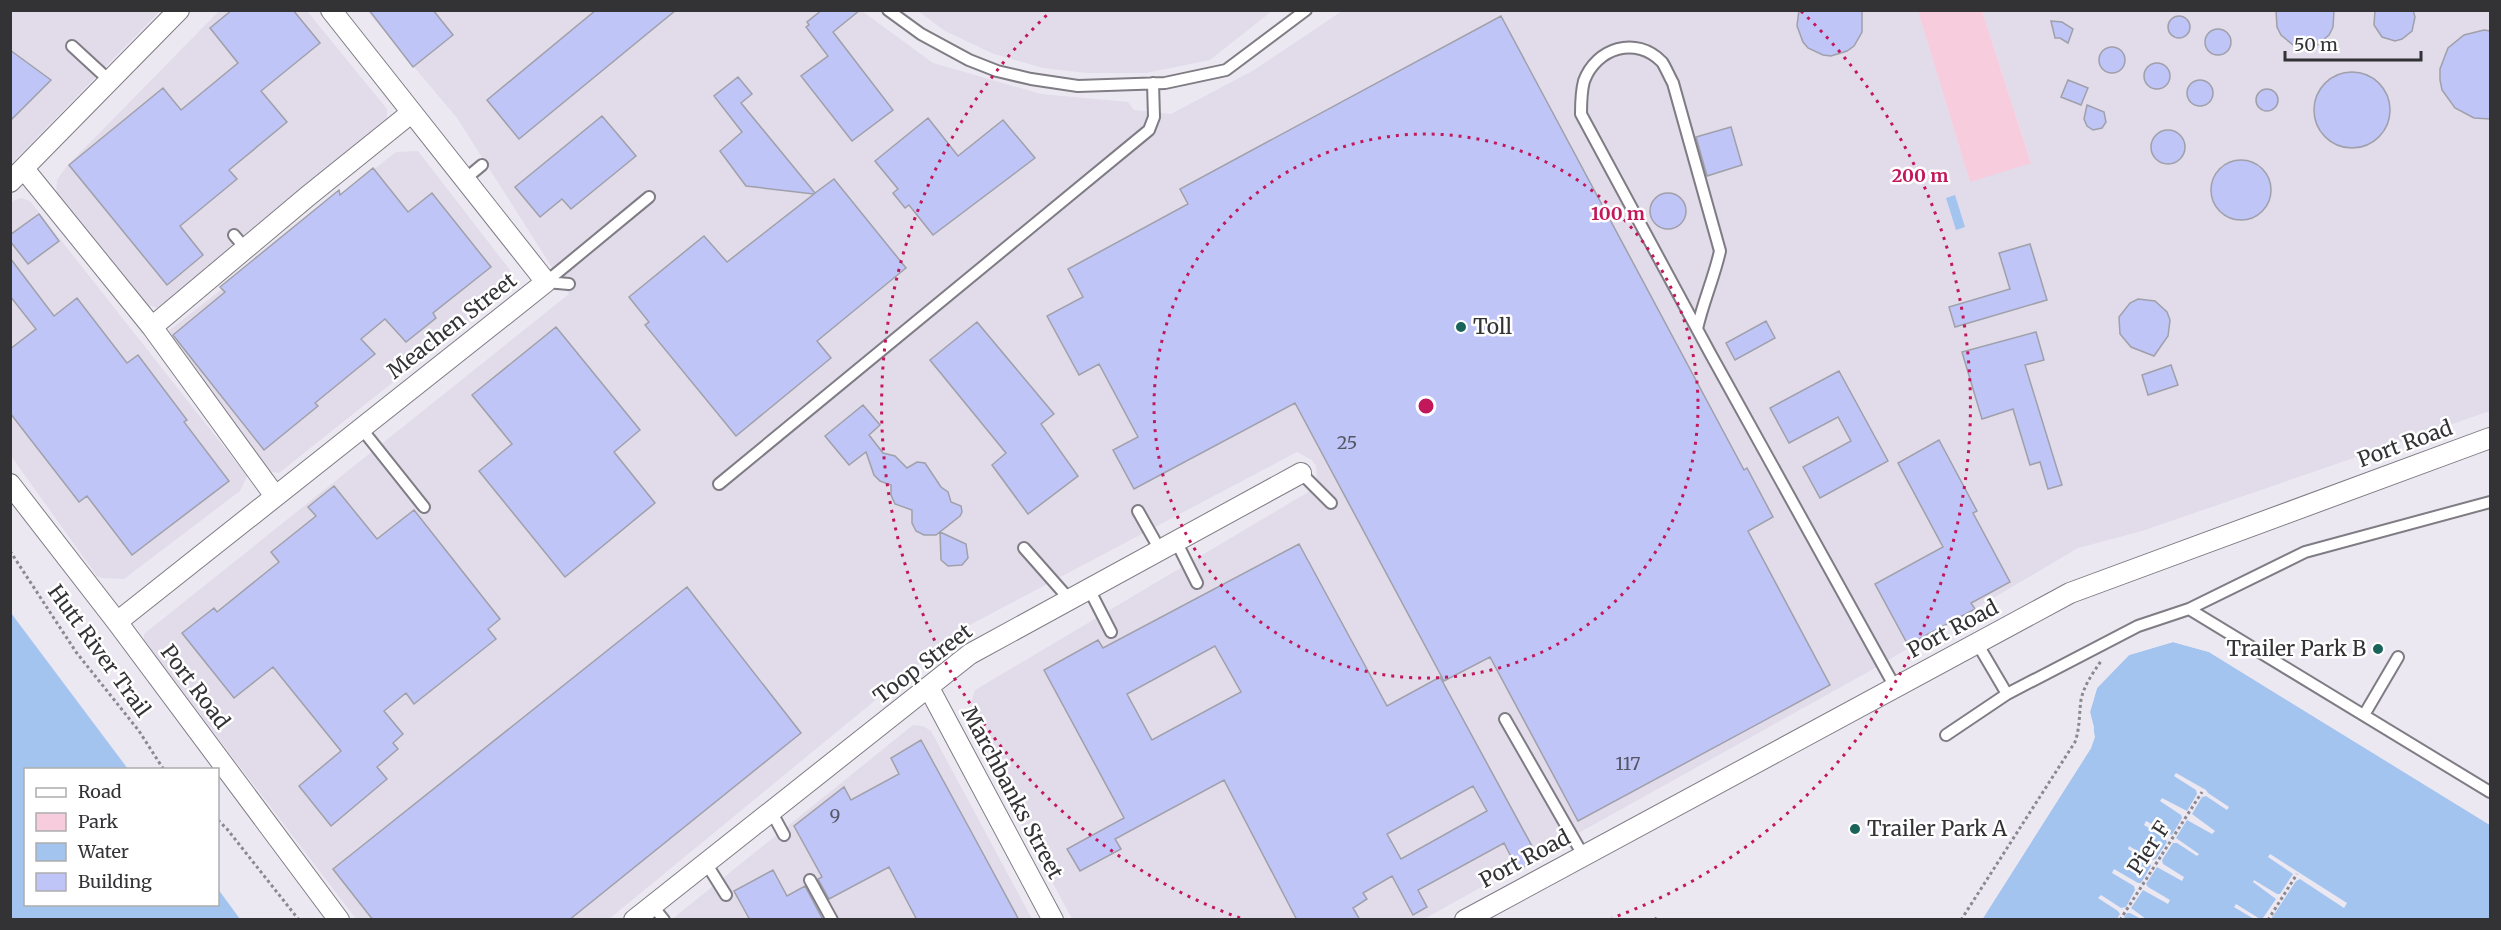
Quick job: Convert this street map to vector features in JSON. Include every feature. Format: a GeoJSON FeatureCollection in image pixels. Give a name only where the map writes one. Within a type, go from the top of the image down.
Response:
{"type":"FeatureCollection","features":[{"type":"Feature","properties":{"kind":"street"},"geometry":{"type":"LineString","coordinates":[[179,10],[17,176],[152,327],[275,496]]}},
{"type":"Feature","properties":{"kind":"street","name":"Meachen Street"},"geometry":{"type":"LineString","coordinates":[[117,622],[546,282],[331,10]]}},
{"type":"Feature","properties":{"kind":"street"},"geometry":{"type":"LineString","coordinates":[[152,327],[239,242],[303,190],[411,113]]}},
{"type":"Feature","properties":{"kind":"street","name":"Port Road"},"geometry":{"type":"LineString","coordinates":[[1465,920],[2070,593],[2490,438]]}},
{"type":"Feature","properties":{"kind":"street","name":"Toop Street"},"geometry":{"type":"LineString","coordinates":[[634,920],[658,912],[706,863],[970,654],[1301,473]]}},
{"type":"Feature","properties":{"kind":"street","name":"Port Road"},"geometry":{"type":"LineString","coordinates":[[10,484],[117,622],[339,920]]}},
{"type":"Feature","properties":{"kind":"street","name":"Marchbanks Street"},"geometry":{"type":"LineString","coordinates":[[929,688],[1053,920]]}},
{"type":"Feature","properties":{"kind":"lane"},"geometry":{"type":"LineString","coordinates":[[888,10],[949,51],[997,71],[1078,86],[1153,83],[1226,70],[1306,10]]}},
{"type":"Feature","properties":{"kind":"lane"},"geometry":{"type":"LineString","coordinates":[[72,46],[110,81]]}},
{"type":"Feature","properties":{"kind":"lane"},"geometry":{"type":"LineString","coordinates":[[1697,329],[1715,274],[1719,251],[1673,83],[1663,63],[1650,53],[1634,46],[1615,48],[1599,58],[1585,80],[1581,94],[1581,114],[1697,329],[1710,353],[1895,687]]}},
{"type":"Feature","properties":{"kind":"lane"},"geometry":{"type":"LineString","coordinates":[[719,484],[1149,130],[1154,117],[1153,83]]}},
{"type":"Feature","properties":{"kind":"lane"},"geometry":{"type":"LineString","coordinates":[[464,180],[482,165]]}},
{"type":"Feature","properties":{"kind":"lane"},"geometry":{"type":"LineString","coordinates":[[546,282],[649,197]]}},
{"type":"Feature","properties":{"kind":"lane"},"geometry":{"type":"LineString","coordinates":[[546,282],[569,284]]}},
{"type":"Feature","properties":{"kind":"lane"},"geometry":{"type":"LineString","coordinates":[[361,428],[424,507]]}},
{"type":"Feature","properties":{"kind":"lane"},"geometry":{"type":"LineString","coordinates":[[1301,473],[1330,503]]}},
{"type":"Feature","properties":{"kind":"lane"},"geometry":{"type":"LineString","coordinates":[[1946,735],[2007,694],[2116,637],[2138,626],[2189,609],[2305,552],[2490,502]]}},
{"type":"Feature","properties":{"kind":"lane"},"geometry":{"type":"LineString","coordinates":[[1138,511],[1197,583]]}},
{"type":"Feature","properties":{"kind":"lane"},"geometry":{"type":"LineString","coordinates":[[1024,548],[1070,600]]}},
{"type":"Feature","properties":{"kind":"lane"},"geometry":{"type":"LineString","coordinates":[[1089,589],[1111,632]]}},
{"type":"Feature","properties":{"kind":"lane"},"geometry":{"type":"LineString","coordinates":[[2189,609],[2490,792]]}},
{"type":"Feature","properties":{"kind":"lane"},"geometry":{"type":"LineString","coordinates":[[1977,643],[2007,694]]}},
{"type":"Feature","properties":{"kind":"lane"},"geometry":{"type":"LineString","coordinates":[[2364,715],[2398,657]]}},
{"type":"Feature","properties":{"kind":"lane"},"geometry":{"type":"LineString","coordinates":[[1505,719],[1584,855]]}},
{"type":"Feature","properties":{"kind":"lane"},"geometry":{"type":"LineString","coordinates":[[771,811],[784,835]]}},
{"type":"Feature","properties":{"kind":"lane"},"geometry":{"type":"LineString","coordinates":[[706,863],[726,895]]}},
{"type":"Feature","properties":{"kind":"lane"},"geometry":{"type":"LineString","coordinates":[[810,880],[832,920]]}},
{"type":"Feature","properties":{"kind":"path","name":"Hutt River Trail"},"geometry":{"type":"LineString","coordinates":[[10,551],[76,652],[139,731],[163,768]]}},
{"type":"Feature","properties":{"kind":"path"},"geometry":{"type":"LineString","coordinates":[[1961,920],[2075,742],[2079,731],[2082,697],[2089,680],[2116,637]]}},
{"type":"Feature","properties":{"kind":"path","name":"Pier F"},"geometry":{"type":"LineString","coordinates":[[2120,920],[2202,792]]}},
{"type":"Feature","properties":{"kind":"path"},"geometry":{"type":"LineString","coordinates":[[219,821],[299,920]]}},
{"type":"Feature","properties":{"kind":"path"},"geometry":{"type":"LineString","coordinates":[[2268,920],[2297,874]]}},
{"type":"Feature","properties":{"kind":"path"},"geometry":{"type":"LineString","coordinates":[[1654,920],[1658,915]]}},
{"type":"Feature","properties":{"kind":"shaded area"},"geometry":{"type":"Polygon","coordinates":[[[11,11],[160,11],[11,164],[11,11]]]}},
{"type":"Feature","properties":{"kind":"shaded area"},"geometry":{"type":"Polygon","coordinates":[[[219,11],[307,11],[387,109],[387,125],[161,309],[141,303],[56,195],[57,180],[67,166],[219,11]]]}},
{"type":"Feature","properties":{"kind":"shaded area"},"geometry":{"type":"Polygon","coordinates":[[[367,11],[862,11],[933,63],[1041,94],[1128,102],[1134,110],[1171,114],[1254,70],[1342,11],[1918,11],[1970,182],[2031,162],[1982,11],[2490,11],[2490,411],[2142,531],[2078,548],[1868,672],[1424,919],[1072,919],[966,720],[975,690],[1310,491],[1317,483],[1316,466],[1312,460],[1297,452],[962,629],[609,919],[356,919],[144,641],[144,634],[569,294],[457,118],[367,11]]]}},
{"type":"Feature","properties":{"kind":"shaded area"},"geometry":{"type":"Polygon","coordinates":[[[918,11],[1272,11],[1210,60],[1146,73],[1086,73],[1043,68],[994,54],[945,31],[918,11]]]}},
{"type":"Feature","properties":{"kind":"shaded area"},"geometry":{"type":"Polygon","coordinates":[[[418,151],[513,274],[510,289],[279,473],[267,471],[166,333],[396,152],[418,151]]]}},
{"type":"Feature","properties":{"kind":"shaded area"},"geometry":{"type":"Polygon","coordinates":[[[21,198],[30,201],[247,476],[240,491],[124,579],[97,576],[11,456],[10,202],[21,198]]]}},
{"type":"Feature","properties":{"kind":"shaded area"},"geometry":{"type":"Polygon","coordinates":[[[913,725],[923,726],[931,731],[1032,919],[671,920],[913,725]]]}},
{"type":"Feature","properties":{"kind":"green space"},"geometry":{"type":"Polygon","coordinates":[[[1918,11],[1982,11],[2031,163],[1970,182],[1918,11]]]}},
{"type":"Feature","properties":{"kind":"water"},"geometry":{"type":"Polygon","coordinates":[[[1955,195],[1965,227],[1956,230],[1946,198],[1955,195]]]}},
{"type":"Feature","properties":{"kind":"water"},"geometry":{"type":"Polygon","coordinates":[[[11,613],[127,768],[24,768],[24,906],[219,906],[219,890],[240,919],[11,919],[11,613]]]}},
{"type":"Feature","properties":{"kind":"water"},"geometry":{"type":"Polygon","coordinates":[[[2173,642],[2209,652],[2490,825],[2490,919],[1982,920],[2091,748],[2094,727],[2090,712],[2097,688],[2129,655],[2173,642]]]}},
{"type":"Feature","properties":{"kind":"pier"},"geometry":{"type":"Polygon","coordinates":[[[2172,640],[2186,641],[2211,649],[2490,821],[2490,825],[2209,652],[2173,642],[2129,655],[2097,688],[2090,712],[2095,737],[2091,748],[1982,919],[1979,920],[2089,746],[2092,737],[2087,712],[2095,686],[2127,653],[2172,640]]]}},
{"type":"Feature","properties":{"kind":"pier"},"geometry":{"type":"Polygon","coordinates":[[[2176,773],[2206,790],[2229,807],[2227,810],[2206,796],[2202,797],[2192,814],[2215,831],[2212,834],[2187,820],[2176,838],[2199,854],[2197,856],[2177,843],[2173,843],[2162,860],[2163,864],[2184,877],[2182,881],[2157,867],[2146,884],[2170,900],[2168,904],[2143,890],[2131,908],[2146,919],[2127,913],[2123,919],[2117,919],[2120,914],[2118,911],[2098,898],[2101,895],[2121,908],[2126,907],[2135,890],[2134,886],[2112,873],[2114,869],[2141,883],[2151,866],[2149,862],[2128,849],[2129,846],[2152,860],[2156,859],[2167,842],[2165,838],[2144,825],[2146,821],[2172,835],[2182,818],[2181,815],[2160,801],[2162,798],[2187,811],[2197,794],[2196,790],[2174,776],[2176,773]]]}},
{"type":"Feature","properties":{"kind":"pier"},"geometry":{"type":"Polygon","coordinates":[[[2270,854],[2347,903],[2344,908],[2300,879],[2296,881],[2271,919],[2260,919],[2276,899],[2253,882],[2254,880],[2280,894],[2293,874],[2268,857],[2270,854]]]}},
{"type":"Feature","properties":{"kind":"pier"},"geometry":{"type":"Polygon","coordinates":[[[2236,904],[2260,919],[2254,919],[2234,907],[2236,904]]]}},
{"type":"Feature","properties":{"kind":"building"},"geometry":{"type":"Polygon","coordinates":[[[232,10],[293,10],[320,43],[261,91],[287,122],[229,170],[237,179],[180,226],[203,255],[167,285],[69,165],[163,88],[181,110],[238,63],[210,28],[232,10]]]}},
{"type":"Feature","properties":{"kind":"building"},"geometry":{"type":"Polygon","coordinates":[[[369,10],[433,10],[453,35],[413,67],[369,10]]]}},
{"type":"Feature","properties":{"kind":"building"},"geometry":{"type":"Polygon","coordinates":[[[596,10],[676,10],[519,139],[487,100],[596,10]]]}},
{"type":"Feature","properties":{"kind":"building"},"geometry":{"type":"Polygon","coordinates":[[[822,10],[860,10],[833,32],[893,110],[852,141],[801,76],[828,56],[806,27],[809,25],[807,22],[822,10]]]}},
{"type":"Feature","properties":{"kind":"building"},"geometry":{"type":"Polygon","coordinates":[[[1799,10],[1862,10],[1862,32],[1854,46],[1847,51],[1831,56],[1823,55],[1808,48],[1803,42],[1797,26],[1799,10]]]}},
{"type":"Feature","properties":{"kind":"building"},"geometry":{"type":"Polygon","coordinates":[[[2276,10],[2334,10],[2333,27],[2329,35],[2317,45],[2309,47],[2293,45],[2281,35],[2277,27],[2276,10]]]}},
{"type":"Feature","properties":{"kind":"building"},"geometry":{"type":"Polygon","coordinates":[[[2375,10],[2413,10],[2415,17],[2412,31],[2402,39],[2395,41],[2382,37],[2374,25],[2375,10]]]}},
{"type":"Feature","properties":{"kind":"building","name":"Toll"},"geometry":{"type":"Polygon","coordinates":[[[1501,16],[1744,470],[1747,468],[1773,517],[1748,531],[1830,685],[1578,821],[1490,657],[1444,681],[1295,403],[1134,489],[1113,450],[1138,437],[1099,364],[1079,375],[1047,316],[1083,297],[1068,269],[1188,204],[1180,189],[1501,16]]]}},
{"type":"Feature","properties":{"kind":"building"},"geometry":{"type":"Polygon","coordinates":[[[2179,16],[2187,19],[2190,27],[2187,35],[2179,38],[2171,35],[2168,27],[2171,19],[2179,16]]]}},
{"type":"Feature","properties":{"kind":"building"},"geometry":{"type":"Polygon","coordinates":[[[2051,21],[2062,22],[2073,29],[2068,43],[2055,38],[2051,21]]]}},
{"type":"Feature","properties":{"kind":"building"},"geometry":{"type":"Polygon","coordinates":[[[2218,29],[2227,33],[2231,42],[2227,51],[2218,55],[2209,51],[2205,42],[2209,33],[2218,29]]]}},
{"type":"Feature","properties":{"kind":"building"},"geometry":{"type":"Polygon","coordinates":[[[2484,30],[2490,31],[2490,119],[2474,118],[2455,108],[2442,90],[2440,80],[2440,69],[2448,48],[2464,35],[2484,30]]]}},
{"type":"Feature","properties":{"kind":"building"},"geometry":{"type":"Polygon","coordinates":[[[2112,47],[2121,51],[2125,60],[2121,69],[2112,73],[2103,69],[2099,60],[2103,51],[2112,47]]]}},
{"type":"Feature","properties":{"kind":"building"},"geometry":{"type":"Polygon","coordinates":[[[10,50],[51,80],[10,121],[10,50]]]}},
{"type":"Feature","properties":{"kind":"building"},"geometry":{"type":"Polygon","coordinates":[[[2157,63],[2166,67],[2170,76],[2166,85],[2157,89],[2148,85],[2144,76],[2148,67],[2157,63]]]}},
{"type":"Feature","properties":{"kind":"building"},"geometry":{"type":"Polygon","coordinates":[[[2352,72],[2367,75],[2379,83],[2387,95],[2390,110],[2387,125],[2379,137],[2367,145],[2352,148],[2337,145],[2325,137],[2317,125],[2314,110],[2317,95],[2325,83],[2337,75],[2352,72]]]}},
{"type":"Feature","properties":{"kind":"building"},"geometry":{"type":"Polygon","coordinates":[[[738,77],[752,94],[741,103],[815,193],[834,179],[906,268],[817,341],[831,358],[736,436],[645,325],[649,322],[629,297],[704,236],[727,262],[814,194],[746,186],[720,151],[742,132],[714,96],[738,77]]]}},
{"type":"Feature","properties":{"kind":"building"},"geometry":{"type":"Polygon","coordinates":[[[2068,80],[2088,88],[2081,105],[2061,97],[2068,80]]]}},
{"type":"Feature","properties":{"kind":"building"},"geometry":{"type":"Polygon","coordinates":[[[2200,80],[2209,84],[2213,93],[2209,102],[2200,106],[2191,102],[2187,93],[2191,84],[2200,80]]]}},
{"type":"Feature","properties":{"kind":"building"},"geometry":{"type":"Polygon","coordinates":[[[2267,89],[2275,92],[2278,100],[2275,108],[2267,111],[2259,108],[2256,100],[2259,92],[2267,89]]]}},
{"type":"Feature","properties":{"kind":"building"},"geometry":{"type":"Polygon","coordinates":[[[2087,105],[2104,112],[2106,122],[2102,128],[2093,130],[2087,126],[2084,119],[2087,105]]]}},
{"type":"Feature","properties":{"kind":"building"},"geometry":{"type":"Polygon","coordinates":[[[602,116],[636,156],[571,209],[562,199],[540,217],[515,187],[602,116]]]}},
{"type":"Feature","properties":{"kind":"building"},"geometry":{"type":"Polygon","coordinates":[[[928,118],[958,156],[1003,120],[1035,158],[933,235],[909,205],[905,208],[893,193],[898,189],[875,161],[928,118]]]}},
{"type":"Feature","properties":{"kind":"building"},"geometry":{"type":"Polygon","coordinates":[[[1731,127],[1742,165],[1707,176],[1696,137],[1731,127]]]}},
{"type":"Feature","properties":{"kind":"building"},"geometry":{"type":"Polygon","coordinates":[[[2168,130],[2180,135],[2185,147],[2180,159],[2168,164],[2156,159],[2151,147],[2156,135],[2168,130]]]}},
{"type":"Feature","properties":{"kind":"building"},"geometry":{"type":"Polygon","coordinates":[[[2235,160],[2247,160],[2258,165],[2266,173],[2271,190],[2269,202],[2258,215],[2247,220],[2235,220],[2224,215],[2216,207],[2211,196],[2211,184],[2216,173],[2224,165],[2235,160]]]}},
{"type":"Feature","properties":{"kind":"building"},"geometry":{"type":"Polygon","coordinates":[[[373,168],[408,212],[432,193],[491,267],[433,313],[436,318],[406,342],[385,319],[361,339],[375,354],[315,403],[318,406],[264,450],[173,335],[225,292],[220,287],[339,190],[340,195],[373,168]]]}},
{"type":"Feature","properties":{"kind":"building"},"geometry":{"type":"Polygon","coordinates":[[[1668,193],[1681,198],[1686,211],[1681,224],[1668,229],[1655,224],[1650,211],[1655,198],[1668,193]]]}},
{"type":"Feature","properties":{"kind":"building"},"geometry":{"type":"Polygon","coordinates":[[[39,214],[59,241],[28,264],[10,241],[10,235],[39,214]]]}},
{"type":"Feature","properties":{"kind":"building"},"geometry":{"type":"Polygon","coordinates":[[[2030,244],[2047,300],[1955,327],[1949,307],[2010,289],[1999,253],[2030,244]]]}},
{"type":"Feature","properties":{"kind":"building"},"geometry":{"type":"Polygon","coordinates":[[[10,258],[54,316],[77,298],[127,363],[138,355],[187,420],[184,422],[229,481],[132,555],[87,496],[79,502],[10,413],[10,349],[36,329],[10,296],[10,258]]]}},
{"type":"Feature","properties":{"kind":"building"},"geometry":{"type":"Polygon","coordinates":[[[2138,299],[2155,301],[2167,312],[2170,320],[2168,336],[2154,356],[2131,347],[2120,334],[2119,317],[2130,303],[2138,299]]]}},
{"type":"Feature","properties":{"kind":"building"},"geometry":{"type":"Polygon","coordinates":[[[1766,321],[1775,338],[1735,360],[1726,343],[1766,321]]]}},
{"type":"Feature","properties":{"kind":"building"},"geometry":{"type":"Polygon","coordinates":[[[977,322],[1054,414],[1041,424],[1078,476],[1028,514],[992,465],[1006,453],[930,360],[977,322]]]}},
{"type":"Feature","properties":{"kind":"building"},"geometry":{"type":"Polygon","coordinates":[[[556,327],[640,430],[614,452],[655,503],[565,577],[479,471],[512,444],[472,395],[556,327]]]}},
{"type":"Feature","properties":{"kind":"building"},"geometry":{"type":"Polygon","coordinates":[[[2036,332],[2044,360],[2025,365],[2062,485],[2048,489],[2040,462],[2030,465],[2013,409],[1982,419],[1962,352],[2036,332]]]}},
{"type":"Feature","properties":{"kind":"building"},"geometry":{"type":"Polygon","coordinates":[[[2171,365],[2178,385],[2148,395],[2142,375],[2171,365]]]}},
{"type":"Feature","properties":{"kind":"building"},"geometry":{"type":"Polygon","coordinates":[[[1839,371],[1888,461],[1820,498],[1803,467],[1851,441],[1838,417],[1789,443],[1770,408],[1839,371]]]}},
{"type":"Feature","properties":{"kind":"building"},"geometry":{"type":"Polygon","coordinates":[[[863,405],[880,425],[869,435],[883,453],[895,456],[907,468],[917,462],[925,463],[941,487],[948,492],[951,502],[961,506],[960,516],[936,535],[924,535],[916,531],[912,523],[912,510],[895,504],[891,495],[891,485],[880,481],[874,475],[866,452],[849,465],[825,436],[863,405]]]}},
{"type":"Feature","properties":{"kind":"building"},"geometry":{"type":"Polygon","coordinates":[[[1939,440],[1977,511],[1973,513],[2010,582],[1971,603],[1975,609],[1908,645],[1875,584],[1943,547],[1898,463],[1939,440]]]}},
{"type":"Feature","properties":{"kind":"building"},"geometry":{"type":"Polygon","coordinates":[[[334,486],[377,539],[414,510],[500,619],[488,629],[496,639],[414,704],[406,693],[384,711],[403,734],[393,743],[398,749],[377,767],[387,779],[331,826],[299,786],[341,751],[273,667],[234,698],[182,633],[214,608],[217,612],[279,562],[271,552],[316,516],[308,507],[334,486]]]}},
{"type":"Feature","properties":{"kind":"building"},"geometry":{"type":"Polygon","coordinates":[[[940,532],[966,544],[968,558],[962,565],[948,566],[941,560],[940,532]]]}},
{"type":"Feature","properties":{"kind":"building"},"geometry":{"type":"Polygon","coordinates":[[[1299,544],[1387,706],[1440,677],[1539,859],[1518,870],[1504,843],[1418,890],[1427,907],[1413,915],[1392,876],[1363,893],[1367,899],[1353,908],[1360,920],[1297,920],[1224,780],[1115,839],[1121,849],[1080,871],[1067,849],[1124,818],[1044,670],[1098,640],[1103,648],[1299,544]],[[1215,646],[1127,694],[1152,740],[1241,692],[1215,646]],[[1473,786],[1387,834],[1401,859],[1487,811],[1473,786]]]}},
{"type":"Feature","properties":{"kind":"building"},"geometry":{"type":"Polygon","coordinates":[[[687,587],[801,733],[569,920],[373,920],[333,869],[687,587]]]}},
{"type":"Feature","properties":{"kind":"building"},"geometry":{"type":"Polygon","coordinates":[[[921,740],[1019,920],[917,920],[889,867],[829,899],[818,879],[822,877],[794,826],[844,787],[851,800],[899,774],[891,758],[921,740]]]}},
{"type":"Feature","properties":{"kind":"building"},"geometry":{"type":"Polygon","coordinates":[[[773,870],[787,896],[805,886],[823,920],[750,920],[734,891],[773,870]]]}},
{"type":"Feature","properties":{"kind":"place","name":"Toll"},"geometry":{"type":"Point","coordinates":[1461,327]}},
{"type":"Feature","properties":{"kind":"place","name":"Trailer Park B"},"geometry":{"type":"Point","coordinates":[2378,649]}},
{"type":"Feature","properties":{"kind":"place","name":"Trailer Park A"},"geometry":{"type":"Point","coordinates":[1855,829]}}]}
